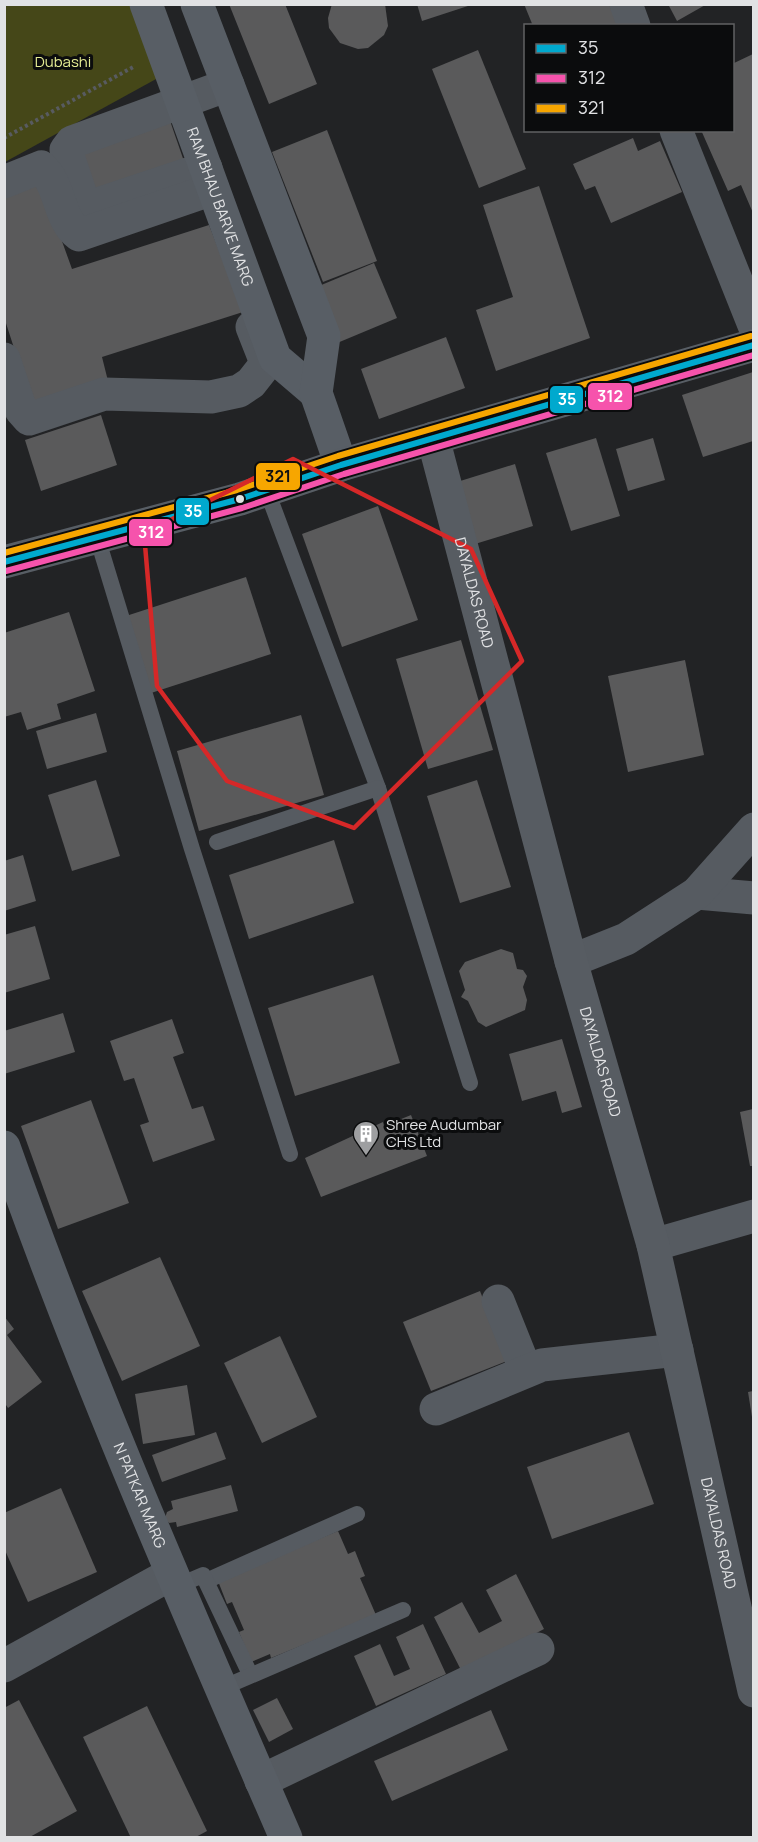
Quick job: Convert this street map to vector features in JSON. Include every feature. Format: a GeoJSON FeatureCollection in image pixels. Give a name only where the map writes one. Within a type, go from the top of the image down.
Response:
{"type":"FeatureCollection","features":[{"type":"Feature","properties":{"kind":"main road","name":"DAYALDAS ROAD"},"geometry":{"type":"LineString","coordinates":[[434,438],[571,962],[653,1245],[753,1691]]}},
{"type":"Feature","properties":{"kind":"street","name":"RAM BHAU BARVE MARG"},"geometry":{"type":"LineString","coordinates":[[146,4],[253,313],[275,358],[316,393]]}},
{"type":"Feature","properties":{"kind":"street"},"geometry":{"type":"LineString","coordinates":[[197,4],[324,336],[316,393],[341,465]]}},
{"type":"Feature","properties":{"kind":"street"},"geometry":{"type":"LineString","coordinates":[[626,4],[633,24]]}},
{"type":"Feature","properties":{"kind":"street"},"geometry":{"type":"LineString","coordinates":[[207,183],[89,207],[83,201],[66,150],[72,142],[228,85]]}},
{"type":"Feature","properties":{"kind":"street"},"geometry":{"type":"LineString","coordinates":[[677,132],[753,324]]}},
{"type":"Feature","properties":{"kind":"street"},"geometry":{"type":"LineString","coordinates":[[4,182],[41,167],[49,175],[70,228],[79,235],[207,183]]}},
{"type":"Feature","properties":{"kind":"street"},"geometry":{"type":"LineString","coordinates":[[4,359],[21,410],[29,419],[104,394],[211,397],[226,395],[240,391],[251,383],[262,369],[264,360],[253,313]]}},
{"type":"Feature","properties":{"kind":"street"},"geometry":{"type":"LineString","coordinates":[[4,562],[267,491],[341,465],[753,345]]}},
{"type":"Feature","properties":{"kind":"street"},"geometry":{"type":"LineString","coordinates":[[571,962],[626,939],[697,893],[753,829]]}},
{"type":"Feature","properties":{"kind":"street"},"geometry":{"type":"LineString","coordinates":[[697,893],[753,898]]}},
{"type":"Feature","properties":{"kind":"street","name":"N PATKAR MARG"},"geometry":{"type":"LineString","coordinates":[[4,1147],[50,1275],[184,1580],[236,1681],[261,1781],[286,1838]]}},
{"type":"Feature","properties":{"kind":"street"},"geometry":{"type":"LineString","coordinates":[[653,1245],[753,1216]]}},
{"type":"Feature","properties":{"kind":"street"},"geometry":{"type":"LineString","coordinates":[[498,1301],[526,1371]]}},
{"type":"Feature","properties":{"kind":"street"},"geometry":{"type":"LineString","coordinates":[[436,1409],[542,1365],[677,1350]]}},
{"type":"Feature","properties":{"kind":"street"},"geometry":{"type":"LineString","coordinates":[[4,1666],[184,1580]]}},
{"type":"Feature","properties":{"kind":"street"},"geometry":{"type":"LineString","coordinates":[[261,1781],[538,1649]]}},
{"type":"Feature","properties":{"kind":"lane"},"geometry":{"type":"LineString","coordinates":[[267,491],[378,788],[470,1083]]}},
{"type":"Feature","properties":{"kind":"lane"},"geometry":{"type":"LineString","coordinates":[[98,537],[192,849],[290,1155]]}},
{"type":"Feature","properties":{"kind":"lane"},"geometry":{"type":"LineString","coordinates":[[217,842],[378,788]]}},
{"type":"Feature","properties":{"kind":"lane"},"geometry":{"type":"LineString","coordinates":[[184,1580],[357,1514]]}},
{"type":"Feature","properties":{"kind":"lane"},"geometry":{"type":"LineString","coordinates":[[236,1681],[403,1610]]}},
{"type":"Feature","properties":{"kind":"path"},"geometry":{"type":"LineString","coordinates":[[4,138],[141,63]]}},
{"type":"Feature","properties":{"kind":"highlighted area"},"geometry":{"type":"Polygon","coordinates":[[[293,459],[471,549],[522,661],[354,828],[227,781],[157,686],[144,533],[293,459]]]}},
{"type":"Feature","properties":{"kind":"green space","name":"Dubashi"},"geometry":{"type":"Polygon","coordinates":[[[5,5],[139,5],[167,73],[5,162],[5,5]]]}},
{"type":"Feature","properties":{"kind":"building"},"geometry":{"type":"Polygon","coordinates":[[[229,4],[285,4],[317,84],[269,104],[229,4]]]}},
{"type":"Feature","properties":{"kind":"building"},"geometry":{"type":"Polygon","coordinates":[[[332,4],[385,4],[388,26],[384,35],[368,48],[358,49],[340,43],[329,28],[328,18],[332,4]]]}},
{"type":"Feature","properties":{"kind":"building"},"geometry":{"type":"Polygon","coordinates":[[[417,4],[471,4],[471,5],[422,21],[417,4]]]}},
{"type":"Feature","properties":{"kind":"building"},"geometry":{"type":"Polygon","coordinates":[[[524,4],[609,4],[617,24],[532,24],[524,4]]]}},
{"type":"Feature","properties":{"kind":"building"},"geometry":{"type":"Polygon","coordinates":[[[668,4],[707,4],[677,21],[668,4]]]}},
{"type":"Feature","properties":{"kind":"building"},"geometry":{"type":"Polygon","coordinates":[[[478,50],[526,169],[479,188],[432,69],[478,50]]]}},
{"type":"Feature","properties":{"kind":"building"},"geometry":{"type":"Polygon","coordinates":[[[753,54],[753,213],[741,185],[728,191],[702,132],[734,132],[734,63],[753,54]]]}},
{"type":"Feature","properties":{"kind":"building"},"geometry":{"type":"Polygon","coordinates":[[[167,112],[187,170],[87,202],[68,147],[167,112]]]}},
{"type":"Feature","properties":{"kind":"building"},"geometry":{"type":"Polygon","coordinates":[[[327,130],[377,261],[323,282],[272,152],[327,130]]]}},
{"type":"Feature","properties":{"kind":"building"},"geometry":{"type":"Polygon","coordinates":[[[633,138],[638,151],[660,141],[682,192],[611,223],[595,186],[585,190],[573,164],[633,138]]]}},
{"type":"Feature","properties":{"kind":"building"},"geometry":{"type":"Polygon","coordinates":[[[41,183],[72,269],[209,225],[243,312],[102,357],[108,381],[32,404],[4,317],[4,197],[41,183]]]}},
{"type":"Feature","properties":{"kind":"building"},"geometry":{"type":"Polygon","coordinates":[[[539,186],[590,338],[496,371],[476,310],[513,297],[483,205],[539,186]]]}},
{"type":"Feature","properties":{"kind":"building"},"geometry":{"type":"Polygon","coordinates":[[[374,263],[397,318],[330,346],[307,291],[374,263]]]}},
{"type":"Feature","properties":{"kind":"building"},"geometry":{"type":"Polygon","coordinates":[[[446,337],[465,388],[379,419],[361,369],[446,337]]]}},
{"type":"Feature","properties":{"kind":"building"},"geometry":{"type":"Polygon","coordinates":[[[753,372],[753,441],[703,457],[682,395],[753,372]]]}},
{"type":"Feature","properties":{"kind":"building"},"geometry":{"type":"Polygon","coordinates":[[[101,415],[117,465],[41,491],[25,440],[101,415]]]}},
{"type":"Feature","properties":{"kind":"building"},"geometry":{"type":"Polygon","coordinates":[[[596,438],[620,516],[571,531],[546,453],[596,438]]]}},
{"type":"Feature","properties":{"kind":"building"},"geometry":{"type":"Polygon","coordinates":[[[653,438],[665,480],[628,491],[616,449],[653,438]]]}},
{"type":"Feature","properties":{"kind":"building"},"geometry":{"type":"Polygon","coordinates":[[[515,464],[533,526],[475,544],[457,482],[515,464]]]}},
{"type":"Feature","properties":{"kind":"building"},"geometry":{"type":"Polygon","coordinates":[[[378,506],[418,620],[342,647],[302,534],[378,506]]]}},
{"type":"Feature","properties":{"kind":"building"},"geometry":{"type":"Polygon","coordinates":[[[246,577],[271,654],[151,693],[126,616],[246,577]]]}},
{"type":"Feature","properties":{"kind":"building"},"geometry":{"type":"Polygon","coordinates":[[[69,612],[95,691],[57,704],[61,719],[27,730],[21,712],[4,717],[4,633],[69,612]]]}},
{"type":"Feature","properties":{"kind":"building"},"geometry":{"type":"Polygon","coordinates":[[[461,640],[493,750],[428,769],[396,659],[461,640]]]}},
{"type":"Feature","properties":{"kind":"building"},"geometry":{"type":"Polygon","coordinates":[[[685,660],[704,755],[628,772],[608,676],[685,660]]]}},
{"type":"Feature","properties":{"kind":"building"},"geometry":{"type":"Polygon","coordinates":[[[96,713],[107,752],[47,769],[36,731],[96,713]]]}},
{"type":"Feature","properties":{"kind":"building"},"geometry":{"type":"Polygon","coordinates":[[[301,715],[324,795],[199,831],[177,751],[301,715]]]}},
{"type":"Feature","properties":{"kind":"building"},"geometry":{"type":"Polygon","coordinates":[[[96,780],[120,856],[72,871],[48,795],[96,780]]]}},
{"type":"Feature","properties":{"kind":"building"},"geometry":{"type":"Polygon","coordinates":[[[477,780],[511,887],[460,903],[427,796],[477,780]]]}},
{"type":"Feature","properties":{"kind":"building"},"geometry":{"type":"Polygon","coordinates":[[[334,840],[354,903],[249,939],[229,875],[334,840]]]}},
{"type":"Feature","properties":{"kind":"building"},"geometry":{"type":"Polygon","coordinates":[[[23,855],[36,901],[4,911],[4,861],[23,855]]]}},
{"type":"Feature","properties":{"kind":"building"},"geometry":{"type":"Polygon","coordinates":[[[35,926],[50,979],[4,993],[4,935],[35,926]]]}},
{"type":"Feature","properties":{"kind":"building"},"geometry":{"type":"Polygon","coordinates":[[[501,949],[513,953],[517,969],[523,970],[527,976],[523,987],[527,1000],[525,1010],[486,1027],[478,1022],[468,1001],[461,997],[465,990],[459,971],[465,962],[501,949]]]}},
{"type":"Feature","properties":{"kind":"building"},"geometry":{"type":"Polygon","coordinates":[[[373,975],[400,1063],[295,1096],[268,1008],[373,975]]]}},
{"type":"Feature","properties":{"kind":"building"},"geometry":{"type":"Polygon","coordinates":[[[63,1013],[75,1052],[4,1074],[4,1031],[63,1013]]]}},
{"type":"Feature","properties":{"kind":"building"},"geometry":{"type":"Polygon","coordinates":[[[172,1019],[184,1053],[173,1057],[192,1109],[203,1106],[215,1140],[153,1162],[140,1125],[149,1122],[134,1078],[124,1081],[110,1041],[172,1019]]]}},
{"type":"Feature","properties":{"kind":"building"},"geometry":{"type":"Polygon","coordinates":[[[562,1039],[582,1107],[562,1113],[556,1091],[522,1101],[509,1054],[562,1039]]]}},
{"type":"Feature","properties":{"kind":"building"},"geometry":{"type":"Polygon","coordinates":[[[91,1100],[129,1203],[58,1229],[21,1126],[91,1100]]]}},
{"type":"Feature","properties":{"kind":"building"},"geometry":{"type":"Polygon","coordinates":[[[753,1109],[753,1166],[750,1166],[740,1112],[753,1109]]]}},
{"type":"Feature","properties":{"kind":"building","name":"Shree Audumbar CHS Ltd"},"geometry":{"type":"Polygon","coordinates":[[[411,1115],[427,1156],[321,1197],[305,1158],[383,1122],[384,1126],[411,1115]]]}},
{"type":"Feature","properties":{"kind":"building"},"geometry":{"type":"Polygon","coordinates":[[[160,1257],[200,1346],[122,1381],[82,1291],[160,1257]]]}},
{"type":"Feature","properties":{"kind":"building"},"geometry":{"type":"Polygon","coordinates":[[[480,1291],[507,1361],[431,1391],[403,1322],[480,1291]]]}},
{"type":"Feature","properties":{"kind":"building"},"geometry":{"type":"Polygon","coordinates":[[[4,1316],[14,1329],[7,1335],[42,1382],[8,1408],[4,1402],[4,1316]]]}},
{"type":"Feature","properties":{"kind":"building"},"geometry":{"type":"Polygon","coordinates":[[[280,1336],[317,1417],[262,1443],[224,1363],[280,1336]]]}},
{"type":"Feature","properties":{"kind":"building"},"geometry":{"type":"Polygon","coordinates":[[[187,1385],[195,1435],[143,1444],[135,1394],[187,1385]]]}},
{"type":"Feature","properties":{"kind":"building"},"geometry":{"type":"Polygon","coordinates":[[[753,1391],[753,1417],[752,1417],[748,1392],[753,1391]]]}},
{"type":"Feature","properties":{"kind":"building"},"geometry":{"type":"Polygon","coordinates":[[[216,1432],[226,1459],[162,1482],[152,1455],[216,1432]]]}},
{"type":"Feature","properties":{"kind":"building"},"geometry":{"type":"Polygon","coordinates":[[[629,1432],[654,1504],[552,1539],[527,1467],[629,1432]]]}},
{"type":"Feature","properties":{"kind":"building"},"geometry":{"type":"Polygon","coordinates":[[[231,1485],[238,1511],[177,1527],[176,1522],[169,1523],[165,1518],[167,1512],[173,1509],[171,1501],[231,1485]]]}},
{"type":"Feature","properties":{"kind":"building"},"geometry":{"type":"Polygon","coordinates":[[[61,1488],[97,1572],[28,1602],[4,1548],[4,1513],[61,1488]]]}},
{"type":"Feature","properties":{"kind":"building"},"geometry":{"type":"Polygon","coordinates":[[[338,1531],[348,1554],[355,1551],[365,1576],[360,1578],[376,1615],[271,1658],[270,1654],[251,1662],[239,1632],[244,1630],[232,1602],[227,1604],[218,1581],[338,1531]]]}},
{"type":"Feature","properties":{"kind":"building"},"geometry":{"type":"Polygon","coordinates":[[[516,1574],[544,1629],[462,1672],[434,1617],[462,1602],[479,1633],[502,1621],[486,1590],[516,1574]]]}},
{"type":"Feature","properties":{"kind":"building"},"geometry":{"type":"Polygon","coordinates":[[[423,1624],[446,1674],[376,1706],[354,1656],[380,1644],[394,1676],[410,1669],[396,1637],[423,1624]]]}},
{"type":"Feature","properties":{"kind":"building"},"geometry":{"type":"Polygon","coordinates":[[[277,1698],[293,1729],[269,1742],[253,1710],[277,1698]]]}},
{"type":"Feature","properties":{"kind":"building"},"geometry":{"type":"Polygon","coordinates":[[[19,1700],[77,1811],[28,1838],[4,1838],[4,1708],[19,1700]]]}},
{"type":"Feature","properties":{"kind":"building"},"geometry":{"type":"Polygon","coordinates":[[[147,1706],[207,1831],[194,1838],[131,1838],[83,1737],[147,1706]]]}},
{"type":"Feature","properties":{"kind":"building"},"geometry":{"type":"Polygon","coordinates":[[[491,1710],[508,1750],[392,1801],[374,1761],[491,1710]]]}},
{"type":"Feature","properties":{"kind":"transit line","name":"321"},"geometry":{"type":"LineString","coordinates":[[4,553],[237,490],[338,456],[751,336]]}},
{"type":"Feature","properties":{"kind":"transit line","name":"35"},"geometry":{"type":"LineString","coordinates":[[4,562],[240,499],[341,465],[754,345]]}},
{"type":"Feature","properties":{"kind":"transit line","name":"312"},"geometry":{"type":"LineString","coordinates":[[6,571],[242,508],[344,474],[754,355]]}},
{"type":"Feature","properties":{"kind":"place","name":"Shree Audumbar CHS Ltd"},"geometry":{"type":"Point","coordinates":[366,1157]}}]}
